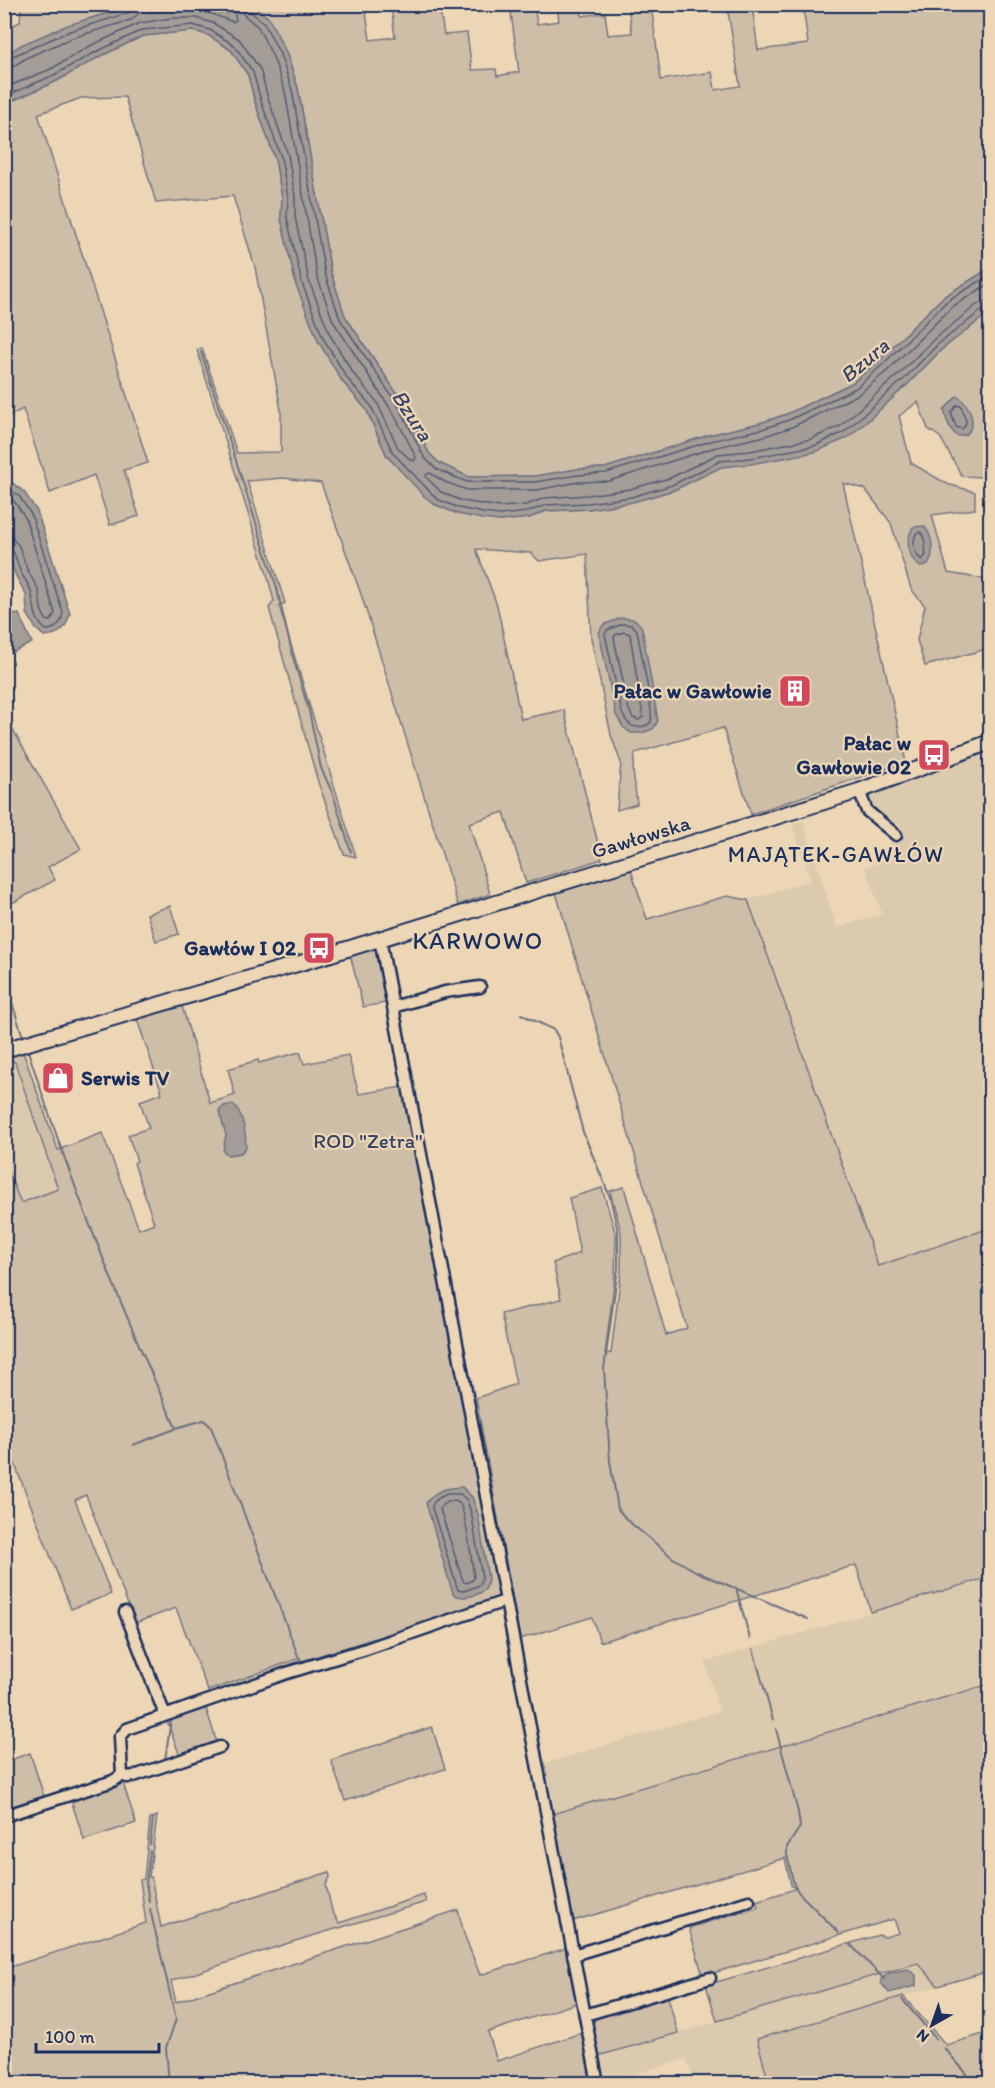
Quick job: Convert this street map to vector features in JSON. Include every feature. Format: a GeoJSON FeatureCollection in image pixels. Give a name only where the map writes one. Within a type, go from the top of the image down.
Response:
{"type":"FeatureCollection","features":[{"type":"Feature","properties":{"kind":"street","name":"Gawłowska"},"geometry":{"type":"LineString","coordinates":[[4,1050],[301,963],[859,791],[990,742]]}},
{"type":"Feature","properties":{"kind":"street"},"geometry":{"type":"LineString","coordinates":[[859,791],[867,811],[896,835]]}},
{"type":"Feature","properties":{"kind":"street"},"geometry":{"type":"LineString","coordinates":[[380,939],[598,2084]]}},
{"type":"Feature","properties":{"kind":"street"},"geometry":{"type":"LineString","coordinates":[[393,1007],[456,989],[480,987]]}},
{"type":"Feature","properties":{"kind":"street"},"geometry":{"type":"LineString","coordinates":[[122,1775],[120,1747],[123,1733],[127,1729],[505,1601]]}},
{"type":"Feature","properties":{"kind":"street"},"geometry":{"type":"LineString","coordinates":[[124,1612],[165,1716]]}},
{"type":"Feature","properties":{"kind":"street"},"geometry":{"type":"LineString","coordinates":[[122,1775],[134,1776],[220,1747]]}},
{"type":"Feature","properties":{"kind":"street"},"geometry":{"type":"LineString","coordinates":[[4,1816],[113,1781],[122,1775]]}},
{"type":"Feature","properties":{"kind":"street"},"geometry":{"type":"LineString","coordinates":[[573,1955],[749,1901]]}},
{"type":"Feature","properties":{"kind":"street"},"geometry":{"type":"LineString","coordinates":[[585,2015],[710,1978]]}},
{"type":"Feature","properties":{"kind":"shaded area"},"geometry":{"type":"Polygon","coordinates":[[[990,748],[990,1228],[878,1267],[748,900],[811,880],[792,824],[803,821],[837,928],[882,914],[865,867],[896,857],[890,840],[902,835],[899,824],[893,826],[877,814],[875,809],[870,810],[866,799],[870,798],[870,794],[990,748]]]}},
{"type":"Feature","properties":{"kind":"shaded area"},"geometry":{"type":"Polygon","coordinates":[[[4,1058],[15,1062],[58,1189],[20,1203],[5,1164],[4,1058]]]}},
{"type":"Feature","properties":{"kind":"shaded area"},"geometry":{"type":"Polygon","coordinates":[[[990,1577],[990,1684],[552,1814],[543,1764],[719,1711],[705,1662],[990,1577]]]}},
{"type":"Feature","properties":{"kind":"shaded area"},"geometry":{"type":"Polygon","coordinates":[[[990,1942],[990,1971],[757,2039],[769,2083],[694,2083],[687,2059],[604,2083],[598,2056],[990,1942]]]}},
{"type":"Feature","properties":{"kind":"green space"},"geometry":{"type":"Polygon","coordinates":[[[21,5],[135,5],[52,32],[5,56],[5,29],[20,22],[21,5]]]}},
{"type":"Feature","properties":{"kind":"green space"},"geometry":{"type":"Polygon","coordinates":[[[247,5],[365,5],[370,40],[395,37],[391,5],[439,5],[444,35],[467,33],[472,70],[496,69],[497,76],[519,72],[510,5],[534,5],[537,24],[559,21],[557,5],[580,5],[582,16],[605,13],[608,35],[632,33],[628,5],[651,5],[661,80],[712,72],[715,90],[740,86],[727,5],[752,5],[758,50],[808,44],[803,5],[990,5],[990,268],[943,297],[877,362],[852,383],[787,414],[709,435],[605,468],[578,469],[535,476],[469,477],[439,463],[429,453],[406,407],[345,316],[331,273],[298,88],[286,52],[253,6],[247,5]]]}},
{"type":"Feature","properties":{"kind":"green space"},"geometry":{"type":"Polygon","coordinates":[[[193,31],[208,35],[231,50],[248,75],[275,159],[282,197],[281,218],[296,285],[342,381],[366,409],[387,456],[434,504],[458,514],[500,521],[529,518],[546,511],[589,509],[632,502],[674,490],[721,467],[784,458],[863,425],[941,350],[990,312],[990,469],[984,477],[962,476],[940,437],[928,429],[918,402],[899,416],[911,463],[947,484],[975,492],[975,509],[932,515],[948,573],[990,580],[990,648],[925,666],[917,640],[925,606],[911,589],[891,523],[865,489],[843,483],[906,762],[751,814],[723,728],[635,753],[633,770],[637,804],[617,810],[621,763],[611,735],[591,638],[587,554],[539,561],[531,553],[476,549],[497,605],[521,719],[564,710],[602,859],[526,883],[504,812],[469,823],[490,894],[458,905],[362,597],[321,483],[284,478],[247,481],[285,603],[279,606],[356,857],[344,854],[318,782],[269,608],[274,601],[267,574],[197,350],[202,348],[237,453],[281,452],[281,410],[255,267],[233,196],[156,203],[125,97],[81,98],[38,114],[148,463],[124,470],[139,516],[110,525],[94,475],[50,493],[23,409],[5,418],[5,104],[57,81],[95,59],[143,36],[193,31]]]}},
{"type":"Feature","properties":{"kind":"green space"},"geometry":{"type":"Polygon","coordinates":[[[5,716],[81,849],[48,867],[55,880],[5,907],[5,716]]]}},
{"type":"Feature","properties":{"kind":"green space"},"geometry":{"type":"Polygon","coordinates":[[[631,870],[647,919],[727,896],[748,900],[878,1266],[990,1228],[990,1577],[871,1612],[856,1565],[600,1642],[592,1617],[520,1639],[476,1398],[516,1384],[501,1314],[561,1299],[553,1263],[580,1253],[569,1198],[602,1188],[616,1235],[615,1275],[605,1354],[611,1353],[621,1273],[621,1232],[610,1191],[624,1187],[666,1335],[687,1328],[556,893],[631,870]]]}},
{"type":"Feature","properties":{"kind":"green space"},"geometry":{"type":"Polygon","coordinates":[[[170,906],[179,934],[156,941],[147,914],[170,906]]]}},
{"type":"Feature","properties":{"kind":"green space"},"geometry":{"type":"Polygon","coordinates":[[[375,947],[379,953],[386,1003],[363,1007],[350,954],[375,947]]]}},
{"type":"Feature","properties":{"kind":"green space","name":"ROD \"Zetra\""},"geometry":{"type":"Polygon","coordinates":[[[182,1006],[210,1103],[235,1095],[228,1069],[258,1060],[259,1063],[300,1052],[304,1064],[348,1055],[359,1094],[402,1087],[500,1599],[302,1661],[300,1658],[208,1691],[176,1608],[135,1623],[86,1495],[75,1500],[111,1594],[71,1609],[5,1439],[5,1164],[21,1203],[58,1189],[15,1062],[7,1058],[23,1052],[58,1150],[102,1133],[139,1229],[154,1223],[134,1163],[137,1161],[128,1135],[149,1128],[140,1101],[162,1093],[137,1019],[182,1006]]]}},
{"type":"Feature","properties":{"kind":"green space"},"geometry":{"type":"Polygon","coordinates":[[[990,1684],[990,1971],[938,1986],[918,1963],[717,2021],[706,1985],[879,1935],[885,1937],[899,1933],[894,1919],[703,1976],[689,1928],[756,1908],[758,1906],[756,1901],[795,1889],[791,1885],[785,1858],[573,1921],[552,1814],[990,1684]]]}},
{"type":"Feature","properties":{"kind":"green space"},"geometry":{"type":"Polygon","coordinates":[[[206,1708],[217,1743],[180,1756],[167,1721],[206,1708]]]}},
{"type":"Feature","properties":{"kind":"green space"},"geometry":{"type":"Polygon","coordinates":[[[432,1727],[445,1769],[345,1801],[331,1760],[432,1727]]]}},
{"type":"Feature","properties":{"kind":"green space"},"geometry":{"type":"Polygon","coordinates":[[[30,1753],[44,1796],[10,1807],[5,1791],[5,1762],[30,1753]]]}},
{"type":"Feature","properties":{"kind":"green space"},"geometry":{"type":"Polygon","coordinates":[[[123,1783],[136,1823],[84,1840],[71,1800],[123,1783]]]}},
{"type":"Feature","properties":{"kind":"green space"},"geometry":{"type":"Polygon","coordinates":[[[157,1816],[149,1877],[151,1877],[161,1927],[329,1872],[330,1877],[326,1885],[332,1911],[339,1923],[424,1895],[426,1902],[171,1981],[176,2002],[458,1910],[464,1934],[480,1975],[567,1948],[577,2003],[488,2032],[497,2061],[584,2032],[593,2083],[5,2083],[4,1969],[146,1923],[140,1880],[144,1879],[150,1819],[157,1816]]]}},
{"type":"Feature","properties":{"kind":"green space"},"geometry":{"type":"Polygon","coordinates":[[[903,1996],[946,2045],[990,2032],[990,2083],[769,2083],[757,2039],[903,1996]]]}},
{"type":"Feature","properties":{"kind":"green space"},"geometry":{"type":"Polygon","coordinates":[[[668,1997],[678,2033],[598,2056],[592,2025],[597,2017],[668,1997]]]}},
{"type":"Feature","properties":{"kind":"water"},"geometry":{"type":"Polygon","coordinates":[[[135,5],[253,6],[269,18],[286,52],[298,88],[331,273],[345,316],[406,407],[429,453],[439,463],[469,477],[535,476],[578,469],[605,468],[709,435],[787,414],[852,383],[877,362],[943,297],[990,268],[990,312],[941,350],[909,383],[847,438],[815,452],[721,467],[674,490],[633,502],[589,509],[546,511],[529,518],[500,521],[458,514],[434,504],[424,496],[387,456],[366,409],[342,381],[318,341],[296,285],[281,218],[282,197],[275,159],[248,75],[231,50],[208,35],[193,31],[143,36],[95,59],[57,81],[5,104],[5,56],[21,45],[68,25],[135,5]]]}},
{"type":"Feature","properties":{"kind":"water"},"geometry":{"type":"Polygon","coordinates":[[[957,396],[966,404],[971,414],[970,430],[966,435],[957,436],[954,433],[948,424],[944,410],[957,396]]]}},
{"type":"Feature","properties":{"kind":"water"},"geometry":{"type":"Polygon","coordinates":[[[5,477],[24,492],[37,511],[70,614],[64,627],[55,634],[44,636],[36,629],[27,613],[26,595],[15,574],[5,546],[5,477]]]}},
{"type":"Feature","properties":{"kind":"water"},"geometry":{"type":"Polygon","coordinates":[[[924,526],[931,540],[932,550],[928,565],[920,567],[910,554],[908,543],[913,527],[924,526]]]}},
{"type":"Feature","properties":{"kind":"water"},"geometry":{"type":"Polygon","coordinates":[[[19,614],[32,643],[11,653],[5,649],[5,616],[19,614]]]}},
{"type":"Feature","properties":{"kind":"water"},"geometry":{"type":"Polygon","coordinates":[[[621,618],[634,620],[642,628],[658,721],[653,729],[642,733],[631,733],[623,727],[616,715],[599,633],[603,625],[621,618]]]}},
{"type":"Feature","properties":{"kind":"water"},"geometry":{"type":"Polygon","coordinates":[[[233,1104],[242,1118],[246,1147],[241,1153],[228,1155],[223,1151],[226,1135],[219,1111],[224,1106],[233,1104]]]}},
{"type":"Feature","properties":{"kind":"water"},"geometry":{"type":"Polygon","coordinates":[[[462,1487],[472,1497],[478,1514],[488,1578],[483,1591],[465,1597],[453,1594],[426,1503],[441,1490],[462,1487]]]}},
{"type":"Feature","properties":{"kind":"water"},"geometry":{"type":"Polygon","coordinates":[[[908,1969],[916,1975],[916,1986],[889,1993],[881,1983],[881,1979],[889,1973],[908,1969]]]}},
{"type":"Feature","properties":{"kind":"waterway"},"geometry":{"type":"LineString","coordinates":[[201,352],[276,585],[309,711],[321,768],[333,794],[351,852]]}},
{"type":"Feature","properties":{"kind":"waterway"},"geometry":{"type":"LineString","coordinates":[[4,978],[23,1037]]}},
{"type":"Feature","properties":{"kind":"waterway"},"geometry":{"type":"LineString","coordinates":[[521,1014],[554,1030],[558,1037],[583,1132],[610,1197],[618,1232],[618,1268],[604,1369],[610,1461],[618,1509],[627,1520],[673,1558],[697,1572],[808,1619]]}},
{"type":"Feature","properties":{"kind":"waterway"},"geometry":{"type":"LineString","coordinates":[[28,1051],[78,1194],[155,1382],[176,1428],[204,1420],[211,1427],[300,1661],[186,1702]]}},
{"type":"Feature","properties":{"kind":"waterway"},"geometry":{"type":"LineString","coordinates":[[133,1445],[175,1429]]}},
{"type":"Feature","properties":{"kind":"waterway"},"geometry":{"type":"LineString","coordinates":[[736,1588],[750,1639]]}},
{"type":"Feature","properties":{"kind":"waterway"},"geometry":{"type":"LineString","coordinates":[[753,1649],[773,1720]]}},
{"type":"Feature","properties":{"kind":"waterway"},"geometry":{"type":"LineString","coordinates":[[169,1708],[173,1706]]}},
{"type":"Feature","properties":{"kind":"waterway"},"geometry":{"type":"LineString","coordinates":[[136,1719],[156,1712]]}},
{"type":"Feature","properties":{"kind":"waterway"},"geometry":{"type":"LineString","coordinates":[[165,1760],[171,1720]]}},
{"type":"Feature","properties":{"kind":"waterway"},"geometry":{"type":"LineString","coordinates":[[115,1734],[127,1722]]}},
{"type":"Feature","properties":{"kind":"waterway"},"geometry":{"type":"LineString","coordinates":[[776,1729],[800,1827],[787,1847],[794,1885],[799,1893],[839,1933]]}},
{"type":"Feature","properties":{"kind":"waterway"},"geometry":{"type":"LineString","coordinates":[[150,1844],[153,1818]]}},
{"type":"Feature","properties":{"kind":"waterway"},"geometry":{"type":"LineString","coordinates":[[149,1901],[146,1883],[150,1851]]}},
{"type":"Feature","properties":{"kind":"waterway"},"geometry":{"type":"LineString","coordinates":[[150,1909],[176,2019],[166,2048],[169,2084]]}},
{"type":"Feature","properties":{"kind":"waterway"},"geometry":{"type":"LineString","coordinates":[[850,1944],[884,1979]]}},
{"type":"Feature","properties":{"kind":"waterway"},"geometry":{"type":"LineString","coordinates":[[902,1999],[936,2039]]}},
{"type":"Feature","properties":{"kind":"waterway"},"geometry":{"type":"LineString","coordinates":[[944,2048],[967,2074],[972,2084]]}},
{"type":"Feature","properties":{"kind":"place","name":"Pałac w Gawłowie"},"geometry":{"type":"Point","coordinates":[795,691]}},
{"type":"Feature","properties":{"kind":"place","name":"Pałac w Gawłowie 02"},"geometry":{"type":"Point","coordinates":[934,755]}},
{"type":"Feature","properties":{"kind":"place","name":"Gawłów I 02"},"geometry":{"type":"Point","coordinates":[319,948]}},
{"type":"Feature","properties":{"kind":"place","name":"Serwis TV"},"geometry":{"type":"Point","coordinates":[58,1078]}},
{"type":"Feature","properties":{"kind":"district","name":"MAJĄTEK-GAWŁÓW"},"geometry":{"type":"Point","coordinates":[836,854]}},
{"type":"Feature","properties":{"kind":"district","name":"KARWOWO"},"geometry":{"type":"Point","coordinates":[478,941]}},
{"type":"Feature","properties":{"kind":"water label","name":"Bzura"},"geometry":{"type":"Point","coordinates":[864,360]}},
{"type":"Feature","properties":{"kind":"water label","name":"Bzura"},"geometry":{"type":"Point","coordinates":[413,415]}}]}
